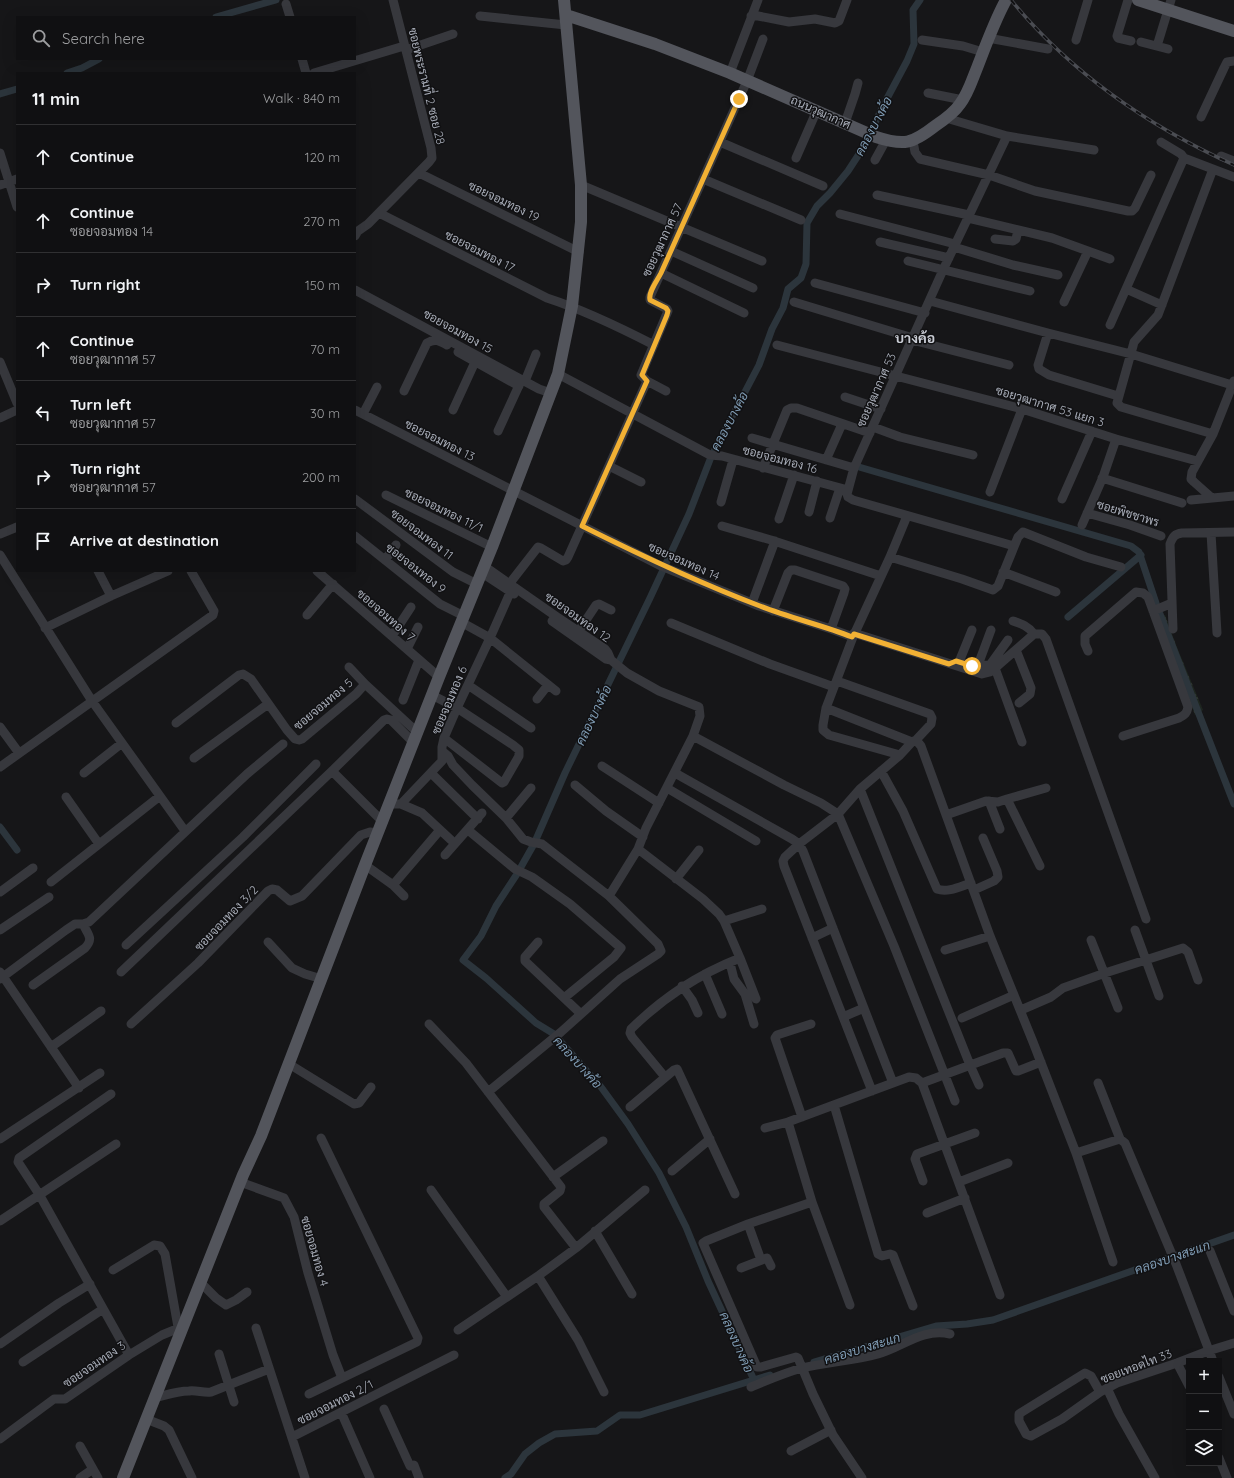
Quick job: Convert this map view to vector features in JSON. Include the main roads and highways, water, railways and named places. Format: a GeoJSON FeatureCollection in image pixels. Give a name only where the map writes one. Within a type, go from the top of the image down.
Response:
{"type":"FeatureCollection","features":[{"type":"Feature","properties":{"kind":"main road"},"geometry":{"type":"LineString","coordinates":[[122,1478],[181,1326],[200,1283],[240,1182],[261,1136],[380,828],[396,804],[416,738],[462,619],[492,547],[558,374],[572,306],[579,252],[581,222],[581,185],[564,0]]}},
{"type":"Feature","properties":{"kind":"main road","name":"ถนนวุฒากาศ"},"geometry":{"type":"LineString","coordinates":[[566,20],[655,44],[730,73],[876,136],[896,142],[913,141],[922,137],[955,111],[963,100],[988,38],[1006,0]]}},
{"type":"Feature","properties":{"kind":"main road"},"geometry":{"type":"LineString","coordinates":[[1138,0],[1169,5],[1234,31]]}},
{"type":"Feature","properties":{"kind":"waterway"},"geometry":{"type":"LineString","coordinates":[[220,16],[276,0]]}},
{"type":"Feature","properties":{"kind":"waterway","name":"คลองบางค้อ"},"geometry":{"type":"LineString","coordinates":[[754,1380],[708,1281],[686,1227],[659,1173],[628,1124],[601,1087],[554,1034],[536,1023],[486,978],[463,960],[481,936],[496,906],[534,844],[565,773],[689,514],[711,457],[759,365],[772,329],[783,308],[788,289],[801,278],[806,264],[807,223],[817,206],[848,171],[863,148],[907,61],[914,44],[913,10],[920,0]]}},
{"type":"Feature","properties":{"kind":"waterway"},"geometry":{"type":"LineString","coordinates":[[70,72],[97,60]]}},
{"type":"Feature","properties":{"kind":"waterway"},"geometry":{"type":"LineString","coordinates":[[0,94],[16,89]]}},
{"type":"Feature","properties":{"kind":"waterway"},"geometry":{"type":"LineString","coordinates":[[859,467],[1131,546],[1139,552],[1156,603]]}},
{"type":"Feature","properties":{"kind":"waterway"},"geometry":{"type":"LineString","coordinates":[[1068,617],[1141,555]]}},
{"type":"Feature","properties":{"kind":"waterway"},"geometry":{"type":"LineString","coordinates":[[1160,614],[1234,804]]}},
{"type":"Feature","properties":{"kind":"waterway"},"geometry":{"type":"LineString","coordinates":[[0,827],[17,850]]}},
{"type":"Feature","properties":{"kind":"waterway","name":"คลองบางสะแก"},"geometry":{"type":"LineString","coordinates":[[814,1362],[936,1326],[967,1324],[993,1320],[1234,1235]]}},
{"type":"Feature","properties":{"kind":"waterway","name":"คลองบางสะแก"},"geometry":{"type":"LineString","coordinates":[[505,1478],[511,1474],[525,1454],[539,1443],[555,1434],[597,1431],[620,1415],[640,1415],[770,1375]]}},
{"type":"Feature","properties":{"kind":"railway"},"geometry":{"type":"LineString","coordinates":[[1011,0],[1059,51],[1085,74],[1113,95],[1141,115],[1171,133],[1234,165]]}},
{"type":"Feature","properties":{"kind":"district","name":"บางค้อ"},"geometry":{"type":"Point","coordinates":[915,338]}}]}
